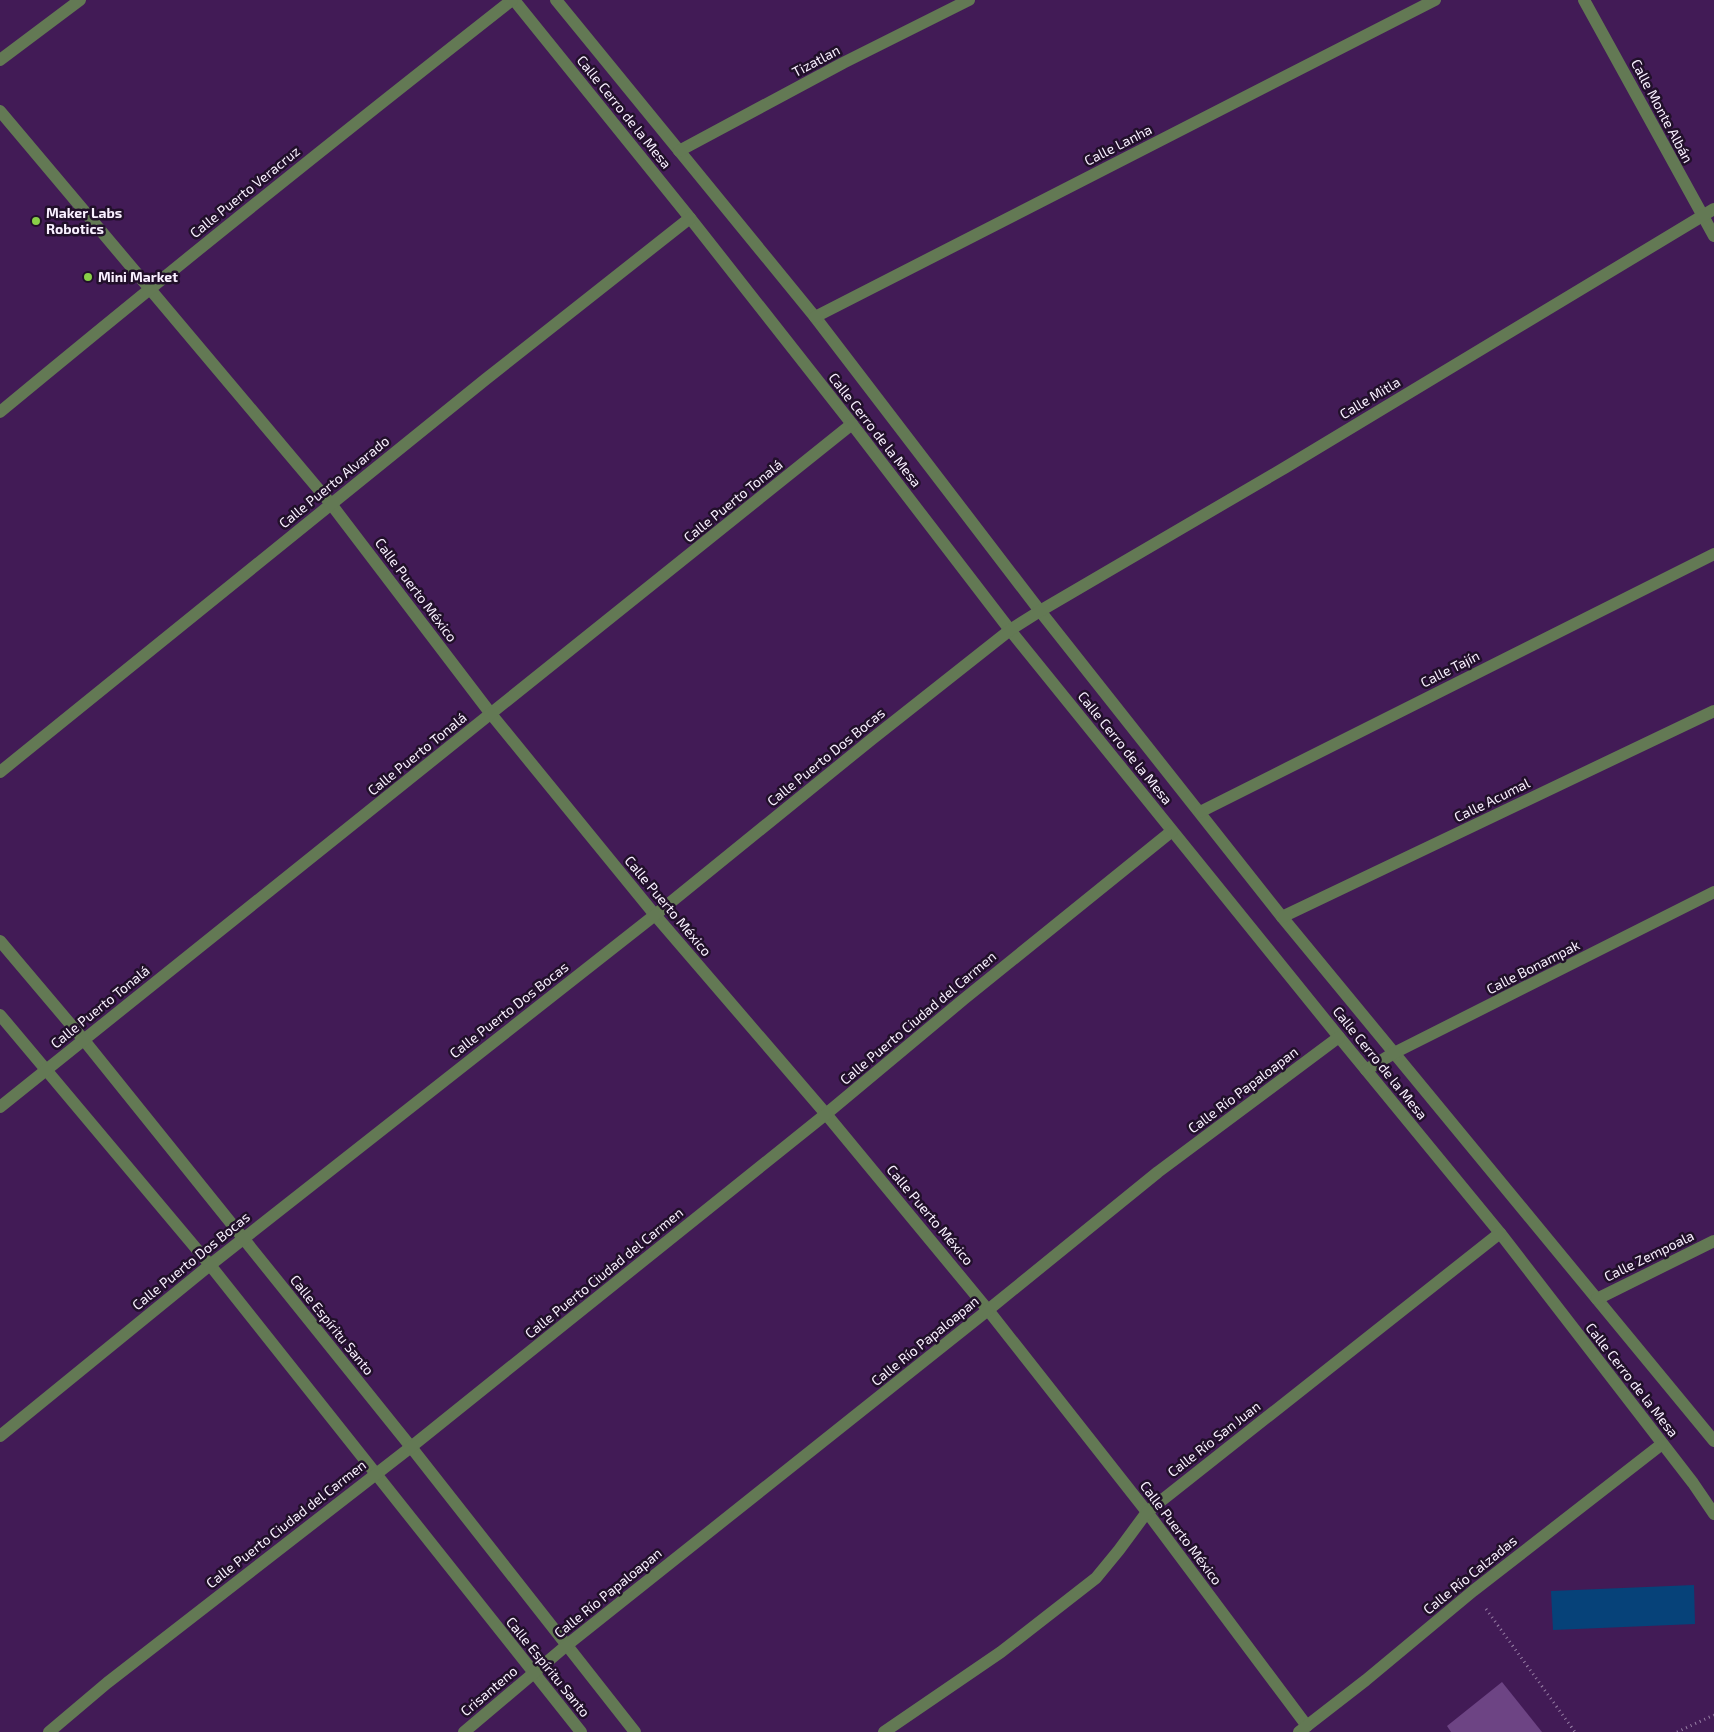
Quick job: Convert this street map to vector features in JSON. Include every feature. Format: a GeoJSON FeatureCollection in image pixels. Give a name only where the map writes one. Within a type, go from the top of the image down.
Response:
{"type":"FeatureCollection","features":[{"type":"Feature","properties":{"kind":"street"},"geometry":{"type":"LineString","coordinates":[[0,60],[80,0]]}},
{"type":"Feature","properties":{"kind":"street","name":"Calle Cerro de la Mesa"},"geometry":{"type":"LineString","coordinates":[[513,0],[690,218],[852,424],[1010,630],[1500,1233],[1693,1483],[1714,1514]]}},
{"type":"Feature","properties":{"kind":"street","name":"Calle Puerto Veracruz"},"geometry":{"type":"LineString","coordinates":[[0,412],[320,151],[513,0]]}},
{"type":"Feature","properties":{"kind":"street","name":"Calle Cerro de la Mesa"},"geometry":{"type":"LineString","coordinates":[[556,0],[815,317],[1040,611],[1282,917],[1714,1441]]}},
{"type":"Feature","properties":{"kind":"street","name":"Tizatlan"},"geometry":{"type":"LineString","coordinates":[[679,151],[843,63],[969,0]]}},
{"type":"Feature","properties":{"kind":"street","name":"Calle Lanha"},"geometry":{"type":"LineString","coordinates":[[815,317],[1435,0]]}},
{"type":"Feature","properties":{"kind":"street","name":"Calle Monte Albán"},"geometry":{"type":"LineString","coordinates":[[1584,0],[1701,216],[1714,236]]}},
{"type":"Feature","properties":{"kind":"street","name":"Calle Puerto México"},"geometry":{"type":"LineString","coordinates":[[0,111],[331,504],[491,714],[655,915],[826,1114],[988,1310],[1147,1512],[1303,1729]]}},
{"type":"Feature","properties":{"kind":"street","name":"Calle Mitla"},"geometry":{"type":"LineString","coordinates":[[1040,611],[1286,467],[1714,209]]}},
{"type":"Feature","properties":{"kind":"street","name":"Calle Puerto Alvarado"},"geometry":{"type":"LineString","coordinates":[[0,772],[486,379],[690,218]]}},
{"type":"Feature","properties":{"kind":"street","name":"Calle Puerto Tonalá"},"geometry":{"type":"LineString","coordinates":[[0,1107],[852,424]]}},
{"type":"Feature","properties":{"kind":"street","name":"Calle Tajín"},"geometry":{"type":"LineString","coordinates":[[1200,812],[1714,554]]}},
{"type":"Feature","properties":{"kind":"street","name":"Calle Puerto Dos Bocas"},"geometry":{"type":"LineString","coordinates":[[0,1436],[243,1238],[655,915],[1010,630],[1040,611]]}},
{"type":"Feature","properties":{"kind":"street","name":"Calle Acumal"},"geometry":{"type":"LineString","coordinates":[[1282,917],[1714,711]]}},
{"type":"Feature","properties":{"kind":"street","name":"Calle Puerto Ciudad del Carmen"},"geometry":{"type":"LineString","coordinates":[[49,1732],[107,1683],[411,1446],[826,1114],[964,999],[1172,831]]}},
{"type":"Feature","properties":{"kind":"street","name":"Calle Bonampak"},"geometry":{"type":"LineString","coordinates":[[1366,1070],[1394,1053],[1714,892]]}},
{"type":"Feature","properties":{"kind":"street","name":"Calle Espíritu Santo"},"geometry":{"type":"LineString","coordinates":[[0,941],[83,1039],[411,1446],[636,1732]]}},
{"type":"Feature","properties":{"kind":"street","name":"Calle Espíritu Santo"},"geometry":{"type":"LineString","coordinates":[[0,1015],[210,1265],[374,1474],[581,1732]]}},
{"type":"Feature","properties":{"kind":"street","name":"Calle Río Papaloapan"},"geometry":{"type":"LineString","coordinates":[[534,1674],[1158,1172],[1339,1037]]}},
{"type":"Feature","properties":{"kind":"street","name":"Calle Río San Juan"},"geometry":{"type":"LineString","coordinates":[[884,1732],[1001,1652],[1096,1578],[1147,1512],[1500,1233]]}},
{"type":"Feature","properties":{"kind":"street","name":"Calle Zempoala"},"geometry":{"type":"LineString","coordinates":[[1597,1299],[1714,1241]]}},
{"type":"Feature","properties":{"kind":"street","name":"Calle Río Calzadas"},"geometry":{"type":"LineString","coordinates":[[1303,1729],[1366,1680],[1473,1591],[1662,1444]]}},
{"type":"Feature","properties":{"kind":"street","name":"Crisanteno"},"geometry":{"type":"LineString","coordinates":[[464,1732],[534,1674]]}},
{"type":"Feature","properties":{"kind":"path"},"geometry":{"type":"LineString","coordinates":[[1473,1591],[1575,1732]]}},
{"type":"Feature","properties":{"kind":"path"},"geometry":{"type":"LineString","coordinates":[[1677,1732],[1714,1715]]}},
{"type":"Feature","properties":{"kind":"shaded area"},"geometry":{"type":"Polygon","coordinates":[[[1502,1682],[1542,1732],[1451,1732],[1447,1726],[1502,1682]]]}},
{"type":"Feature","properties":{"kind":"building"},"geometry":{"type":"Polygon","coordinates":[[[1694,1585],[1695,1624],[1553,1630],[1551,1591],[1694,1585]]]}},
{"type":"Feature","properties":{"kind":"place","name":"Maker Labs Robotics"},"geometry":{"type":"Point","coordinates":[36,221]}},
{"type":"Feature","properties":{"kind":"place","name":"Mini Market"},"geometry":{"type":"Point","coordinates":[88,277]}}]}
